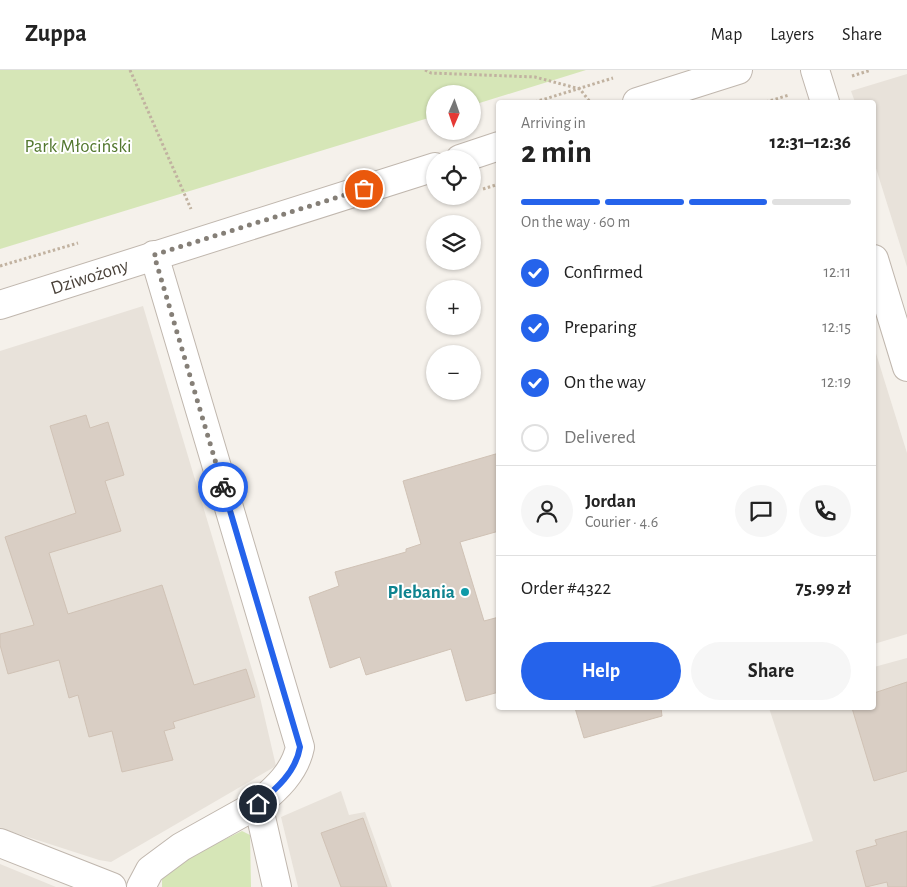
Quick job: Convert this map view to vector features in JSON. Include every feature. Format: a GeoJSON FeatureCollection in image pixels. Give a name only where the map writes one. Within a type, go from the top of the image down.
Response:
{"type":"FeatureCollection","features":[{"type":"Feature","properties":{"kind":"street"},"geometry":{"type":"LineString","coordinates":[[643,100],[738,70]]}},
{"type":"Feature","properties":{"kind":"street"},"geometry":{"type":"LineString","coordinates":[[815,70],[824,100]]}},
{"type":"Feature","properties":{"kind":"street"},"geometry":{"type":"LineString","coordinates":[[481,152],[496,147]]}},
{"type":"Feature","properties":{"kind":"street","name":"Dziwożony"},"geometry":{"type":"LineString","coordinates":[[0,305],[426,169]]}},
{"type":"Feature","properties":{"kind":"street"},"geometry":{"type":"LineString","coordinates":[[141,887],[150,870],[181,847],[258,804],[278,786],[298,760],[300,747],[154,255]]}},
{"type":"Feature","properties":{"kind":"street"},"geometry":{"type":"LineString","coordinates":[[876,266],[907,367]]}},
{"type":"Feature","properties":{"kind":"street"},"geometry":{"type":"LineString","coordinates":[[258,804],[277,887]]}},
{"type":"Feature","properties":{"kind":"street"},"geometry":{"type":"LineString","coordinates":[[0,842],[112,887]]}},
{"type":"Feature","properties":{"kind":"path"},"geometry":{"type":"LineString","coordinates":[[130,70],[191,209]]}},
{"type":"Feature","properties":{"kind":"path"},"geometry":{"type":"LineString","coordinates":[[425,70],[431,73],[535,76],[580,88],[589,100]]}},
{"type":"Feature","properties":{"kind":"path"},"geometry":{"type":"LineString","coordinates":[[535,76],[537,70]]}},
{"type":"Feature","properties":{"kind":"path"},"geometry":{"type":"LineString","coordinates":[[541,100],[615,78]]}},
{"type":"Feature","properties":{"kind":"path"},"geometry":{"type":"LineString","coordinates":[[481,190],[496,185]]}},
{"type":"Feature","properties":{"kind":"shaded area"},"geometry":{"type":"Polygon","coordinates":[[[907,74],[907,267],[876,168],[876,100],[854,100],[851,91],[907,74]]]}},
{"type":"Feature","properties":{"kind":"shaded area"},"geometry":{"type":"Polygon","coordinates":[[[143,306],[259,693],[276,766],[111,862],[99,860],[0,828],[0,351],[143,306]]]}},
{"type":"Feature","properties":{"kind":"shaded area"},"geometry":{"type":"Polygon","coordinates":[[[876,353],[907,453],[907,634],[876,643],[876,353]]]}},
{"type":"Feature","properties":{"kind":"shaded area"},"geometry":{"type":"Polygon","coordinates":[[[907,658],[907,887],[650,887],[813,841],[770,710],[876,710],[876,666],[907,658]]]}},
{"type":"Feature","properties":{"kind":"shaded area"},"geometry":{"type":"Polygon","coordinates":[[[341,791],[349,815],[365,812],[392,887],[298,887],[281,817],[341,791]]]}},
{"type":"Feature","properties":{"kind":"shaded area"},"geometry":{"type":"Polygon","coordinates":[[[0,864],[56,887],[0,887],[0,864]]]}},
{"type":"Feature","properties":{"kind":"green space","name":"Park Młociński"},"geometry":{"type":"Polygon","coordinates":[[[0,70],[586,70],[481,103],[481,85],[426,85],[426,119],[0,249],[0,70]]]}},
{"type":"Feature","properties":{"kind":"green space"},"geometry":{"type":"Polygon","coordinates":[[[242,831],[250,835],[251,887],[162,887],[162,878],[172,865],[242,831]]]}},
{"type":"Feature","properties":{"kind":"building"},"geometry":{"type":"Polygon","coordinates":[[[86,415],[90,428],[108,422],[124,475],[105,481],[121,531],[49,553],[68,614],[162,585],[194,685],[246,669],[255,697],[173,722],[175,728],[164,731],[173,760],[122,772],[112,731],[89,737],[78,695],[69,698],[59,660],[8,674],[0,645],[0,634],[34,625],[5,537],[76,513],[50,426],[86,415]]]}},
{"type":"Feature","properties":{"kind":"building"},"geometry":{"type":"Polygon","coordinates":[[[496,454],[496,532],[460,542],[484,621],[496,618],[496,693],[466,701],[451,649],[366,675],[360,657],[330,668],[309,597],[339,586],[335,572],[406,552],[406,549],[421,544],[403,481],[496,454]]]}},
{"type":"Feature","properties":{"kind":"building"},"geometry":{"type":"Polygon","coordinates":[[[907,682],[907,771],[874,781],[853,710],[876,710],[876,692],[907,682]]]}},
{"type":"Feature","properties":{"kind":"building"},"geometry":{"type":"Polygon","coordinates":[[[576,710],[661,710],[662,716],[584,738],[576,710]]]}},
{"type":"Feature","properties":{"kind":"building"},"geometry":{"type":"Polygon","coordinates":[[[363,818],[387,887],[341,887],[321,833],[363,818]]]}},
{"type":"Feature","properties":{"kind":"building"},"geometry":{"type":"Polygon","coordinates":[[[907,831],[907,887],[888,887],[887,882],[866,887],[856,851],[877,845],[875,840],[907,831]]]}},
{"type":"Feature","properties":{"kind":"way so far"},"geometry":{"type":"LineString","coordinates":[[223,487],[154,255],[364,189]]}},
{"type":"Feature","properties":{"kind":"place","name":"Plebania"},"geometry":{"type":"Point","coordinates":[465,592]}},
{"type":"Feature","properties":{"kind":"route"},"geometry":{"type":"LineString","coordinates":[[223,487],[300,747],[298,760],[278,786],[258,804]]}}]}
